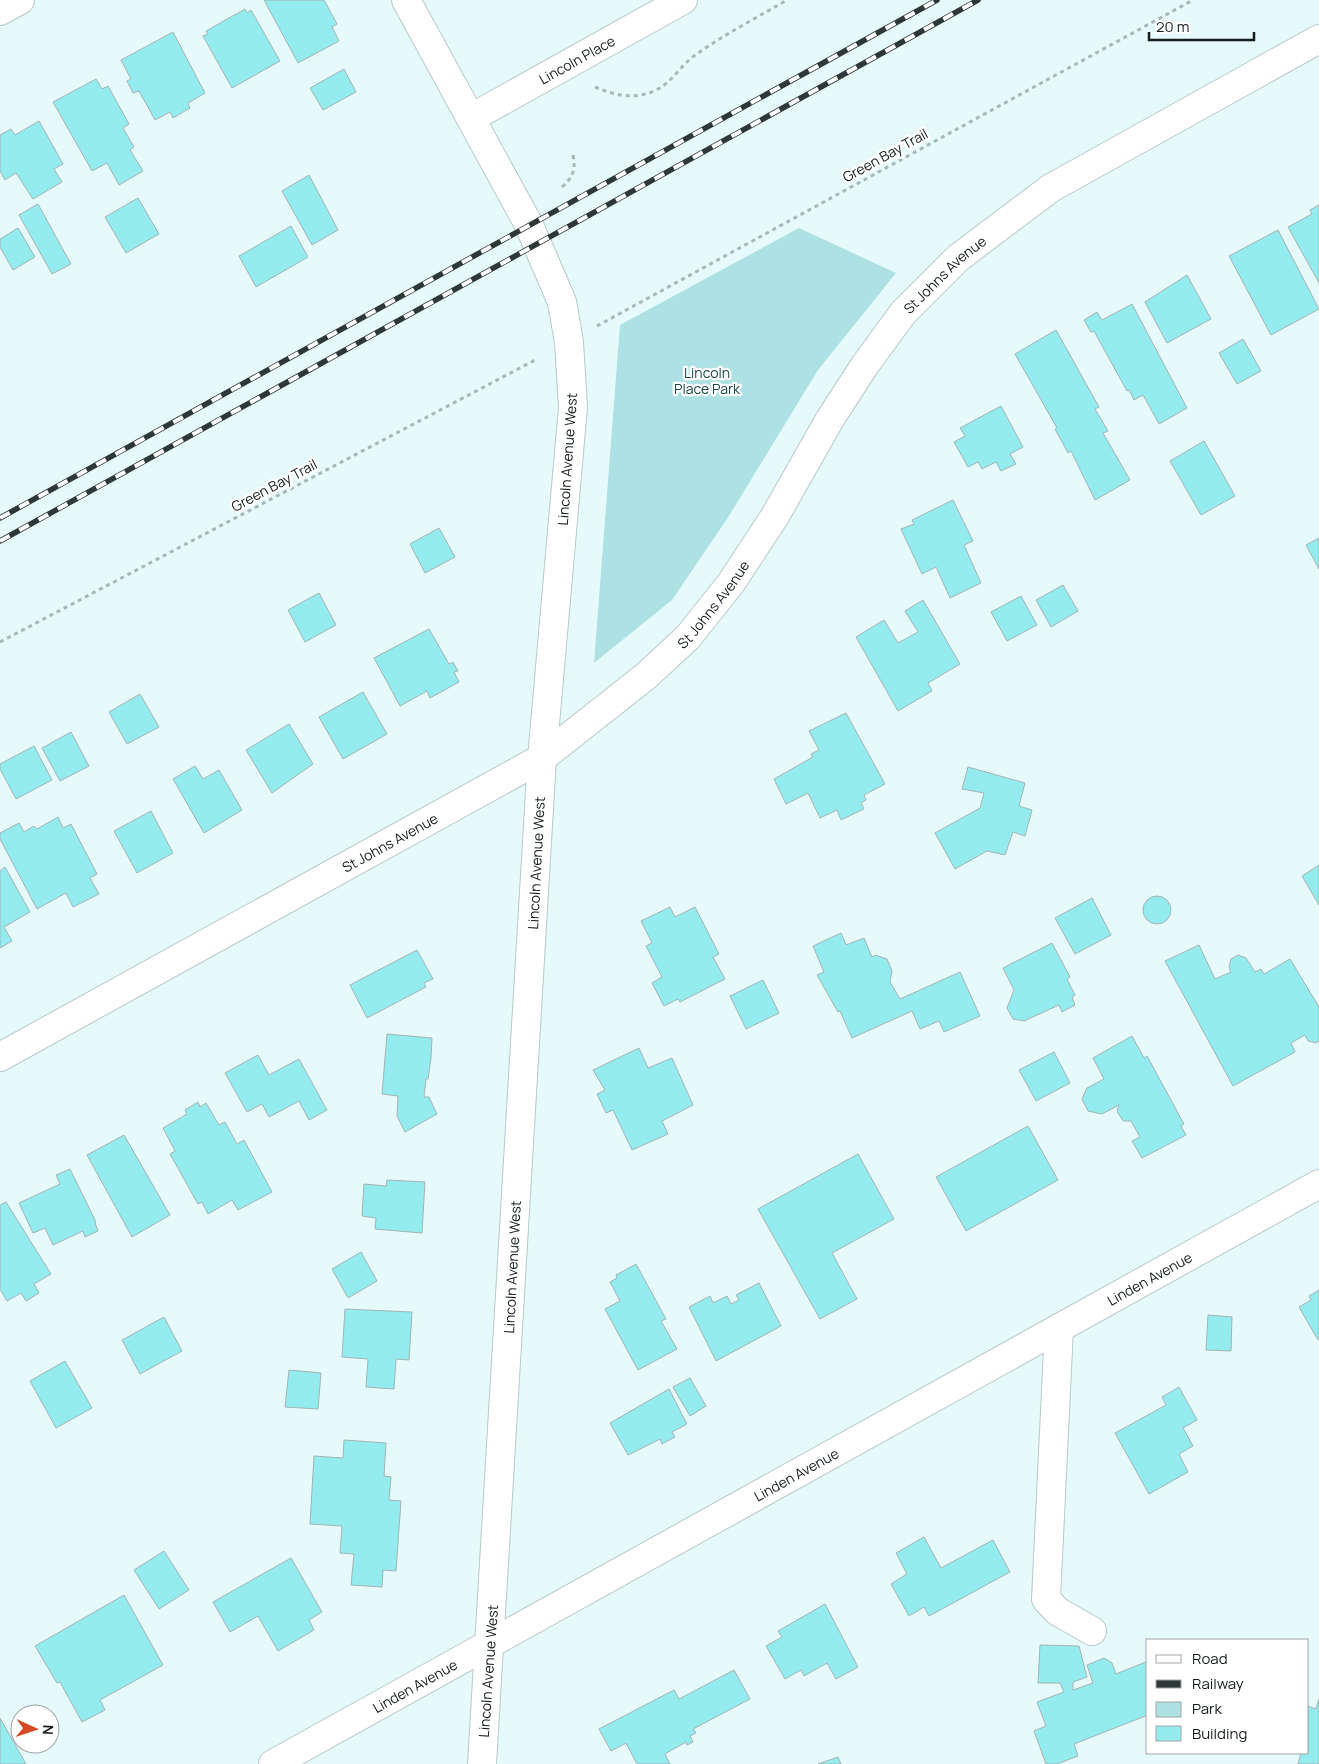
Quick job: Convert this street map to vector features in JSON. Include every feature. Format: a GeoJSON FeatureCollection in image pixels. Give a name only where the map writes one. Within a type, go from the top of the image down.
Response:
{"type":"FeatureCollection","features":[{"type":"Feature","properties":{"kind":"street"},"geometry":{"type":"LineString","coordinates":[[0,11],[20,0]]}},
{"type":"Feature","properties":{"kind":"street","name":"Lincoln Avenue West"},"geometry":{"type":"LineString","coordinates":[[406,0],[529,225],[562,302],[569,342],[573,406],[542,758],[482,1764]]}},
{"type":"Feature","properties":{"kind":"street","name":"Lincoln Place"},"geometry":{"type":"LineString","coordinates":[[471,118],[665,4]]}},
{"type":"Feature","properties":{"kind":"street","name":"St Johns Avenue"},"geometry":{"type":"LineString","coordinates":[[0,1057],[542,758],[646,676],[688,637],[731,583],[760,539],[830,419],[865,365],[903,313],[958,258],[1051,188],[1319,39]]}},
{"type":"Feature","properties":{"kind":"street","name":"Linden Avenue"},"geometry":{"type":"LineString","coordinates":[[273,1764],[1319,1184]]}},
{"type":"Feature","properties":{"kind":"street"},"geometry":{"type":"LineString","coordinates":[[1059,1328],[1046,1599],[1057,1611],[1092,1631]]}},
{"type":"Feature","properties":{"kind":"path"},"geometry":{"type":"LineString","coordinates":[[586,86],[612,95],[637,96],[656,91],[678,74],[692,58],[787,0]]}},
{"type":"Feature","properties":{"kind":"path","name":"Green Bay Trail"},"geometry":{"type":"LineString","coordinates":[[588,331],[1193,0]]}},
{"type":"Feature","properties":{"kind":"path"},"geometry":{"type":"LineString","coordinates":[[562,188],[571,179],[575,168],[573,155]]}},
{"type":"Feature","properties":{"kind":"path","name":"Green Bay Trail"},"geometry":{"type":"LineString","coordinates":[[0,642],[542,357]]}},
{"type":"Feature","properties":{"kind":"green space","name":"Lincoln Place Park"},"geometry":{"type":"Polygon","coordinates":[[[799,228],[896,273],[818,370],[727,519],[672,600],[594,663],[620,325],[799,228]]]}},
{"type":"Feature","properties":{"kind":"building"},"geometry":{"type":"Polygon","coordinates":[[[264,0],[324,0],[337,24],[332,27],[339,41],[298,63],[264,0]]]}},
{"type":"Feature","properties":{"kind":"building"},"geometry":{"type":"Polygon","coordinates":[[[245,9],[247,13],[251,10],[280,61],[232,88],[203,36],[208,34],[206,31],[245,9]]]}},
{"type":"Feature","properties":{"kind":"building"},"geometry":{"type":"Polygon","coordinates":[[[173,32],[205,93],[188,103],[190,108],[173,118],[170,112],[155,120],[139,91],[133,93],[127,81],[131,79],[121,60],[173,32]]]}},
{"type":"Feature","properties":{"kind":"building"},"geometry":{"type":"Polygon","coordinates":[[[344,69],[356,92],[323,110],[310,88],[344,69]]]}},
{"type":"Feature","properties":{"kind":"building"},"geometry":{"type":"Polygon","coordinates":[[[96,79],[102,89],[108,86],[129,124],[123,128],[134,147],[130,150],[143,171],[119,185],[107,163],[92,171],[53,102],[96,79]]]}},
{"type":"Feature","properties":{"kind":"building"},"geometry":{"type":"Polygon","coordinates":[[[39,121],[63,164],[54,169],[62,182],[33,199],[16,173],[5,180],[0,171],[0,135],[11,129],[15,135],[39,121]]]}},
{"type":"Feature","properties":{"kind":"building"},"geometry":{"type":"Polygon","coordinates":[[[309,175],[338,230],[312,245],[282,191],[309,175]]]}},
{"type":"Feature","properties":{"kind":"building"},"geometry":{"type":"Polygon","coordinates":[[[138,198],[159,234],[126,253],[105,217],[138,198]]]}},
{"type":"Feature","properties":{"kind":"building"},"geometry":{"type":"Polygon","coordinates":[[[38,204],[71,264],[52,274],[19,215],[38,204]]]}},
{"type":"Feature","properties":{"kind":"building"},"geometry":{"type":"Polygon","coordinates":[[[1319,205],[1319,283],[1288,227],[1312,214],[1310,210],[1319,205]]]}},
{"type":"Feature","properties":{"kind":"building"},"geometry":{"type":"Polygon","coordinates":[[[291,226],[308,257],[256,287],[239,256],[291,226]]]}},
{"type":"Feature","properties":{"kind":"building"},"geometry":{"type":"Polygon","coordinates":[[[18,228],[35,257],[13,270],[0,247],[0,239],[18,228]]]}},
{"type":"Feature","properties":{"kind":"building"},"geometry":{"type":"Polygon","coordinates":[[[1278,230],[1319,309],[1271,335],[1229,256],[1278,230]]]}},
{"type":"Feature","properties":{"kind":"building"},"geometry":{"type":"Polygon","coordinates":[[[1187,275],[1211,319],[1167,343],[1145,302],[1187,275]]]}},
{"type":"Feature","properties":{"kind":"building"},"geometry":{"type":"Polygon","coordinates":[[[1132,304],[1187,408],[1159,424],[1143,395],[1134,400],[1129,390],[1127,391],[1094,331],[1091,332],[1084,320],[1097,312],[1102,320],[1132,304]]]}},
{"type":"Feature","properties":{"kind":"building"},"geometry":{"type":"Polygon","coordinates":[[[1056,330],[1099,407],[1095,409],[1108,431],[1103,433],[1130,480],[1095,500],[1071,451],[1068,453],[1055,429],[1057,428],[1015,354],[1056,330]]]}},
{"type":"Feature","properties":{"kind":"building"},"geometry":{"type":"Polygon","coordinates":[[[1243,339],[1261,371],[1237,384],[1219,353],[1243,339]]]}},
{"type":"Feature","properties":{"kind":"building"},"geometry":{"type":"Polygon","coordinates":[[[1001,406],[1023,447],[1010,454],[1016,464],[1001,471],[996,462],[982,469],[978,462],[968,467],[954,442],[965,436],[960,428],[1001,406]]]}},
{"type":"Feature","properties":{"kind":"building"},"geometry":{"type":"Polygon","coordinates":[[[1204,441],[1235,496],[1201,515],[1170,461],[1204,441]]]}},
{"type":"Feature","properties":{"kind":"building"},"geometry":{"type":"Polygon","coordinates":[[[953,500],[973,541],[964,545],[981,583],[950,598],[936,567],[922,574],[901,529],[914,524],[912,520],[953,500]]]}},
{"type":"Feature","properties":{"kind":"building"},"geometry":{"type":"Polygon","coordinates":[[[439,528],[455,557],[425,573],[410,544],[439,528]]]}},
{"type":"Feature","properties":{"kind":"building"},"geometry":{"type":"Polygon","coordinates":[[[1319,538],[1319,569],[1306,545],[1319,538]]]}},
{"type":"Feature","properties":{"kind":"building"},"geometry":{"type":"Polygon","coordinates":[[[1063,585],[1078,611],[1051,627],[1036,600],[1063,585]]]}},
{"type":"Feature","properties":{"kind":"building"},"geometry":{"type":"Polygon","coordinates":[[[319,593],[336,625],[305,642],[288,610],[319,593]]]}},
{"type":"Feature","properties":{"kind":"building"},"geometry":{"type":"Polygon","coordinates":[[[1021,596],[1037,625],[1007,641],[991,612],[1021,596]]]}},
{"type":"Feature","properties":{"kind":"building"},"geometry":{"type":"Polygon","coordinates":[[[923,600],[960,664],[928,683],[932,691],[898,711],[856,637],[884,620],[898,643],[918,632],[905,611],[923,600]]]}},
{"type":"Feature","properties":{"kind":"building"},"geometry":{"type":"Polygon","coordinates":[[[429,629],[449,664],[453,662],[458,671],[454,672],[459,682],[430,698],[427,691],[400,706],[374,658],[429,629]]]}},
{"type":"Feature","properties":{"kind":"building"},"geometry":{"type":"Polygon","coordinates":[[[363,692],[387,734],[343,759],[319,717],[363,692]]]}},
{"type":"Feature","properties":{"kind":"building"},"geometry":{"type":"Polygon","coordinates":[[[140,694],[159,727],[127,744],[109,712],[140,694]]]}},
{"type":"Feature","properties":{"kind":"building"},"geometry":{"type":"Polygon","coordinates":[[[846,713],[885,784],[864,795],[866,800],[861,803],[864,809],[841,820],[837,810],[820,818],[808,793],[786,804],[774,779],[813,757],[811,754],[819,750],[809,731],[846,713]]]}},
{"type":"Feature","properties":{"kind":"building"},"geometry":{"type":"Polygon","coordinates":[[[289,724],[313,764],[272,793],[246,750],[289,724]]]}},
{"type":"Feature","properties":{"kind":"building"},"geometry":{"type":"Polygon","coordinates":[[[71,732],[89,766],[60,781],[42,748],[71,732]]]}},
{"type":"Feature","properties":{"kind":"building"},"geometry":{"type":"Polygon","coordinates":[[[34,746],[52,780],[16,799],[0,769],[0,764],[34,746]]]}},
{"type":"Feature","properties":{"kind":"building"},"geometry":{"type":"Polygon","coordinates":[[[195,766],[203,779],[219,770],[242,810],[204,833],[173,779],[195,766]]]}},
{"type":"Feature","properties":{"kind":"building"},"geometry":{"type":"Polygon","coordinates":[[[968,767],[1025,783],[1019,806],[1032,810],[1025,836],[1013,832],[1005,855],[987,851],[955,869],[935,833],[980,808],[984,793],[962,789],[968,767]]]}},
{"type":"Feature","properties":{"kind":"building"},"geometry":{"type":"Polygon","coordinates":[[[151,811],[173,853],[137,873],[114,831],[151,811]]]}},
{"type":"Feature","properties":{"kind":"building"},"geometry":{"type":"Polygon","coordinates":[[[58,817],[63,828],[71,824],[97,874],[90,878],[99,894],[73,907],[66,893],[37,909],[0,839],[0,833],[19,823],[24,832],[34,826],[37,829],[58,817]]]}},
{"type":"Feature","properties":{"kind":"building"},"geometry":{"type":"Polygon","coordinates":[[[1319,865],[1319,905],[1302,876],[1319,865]]]}},
{"type":"Feature","properties":{"kind":"building"},"geometry":{"type":"Polygon","coordinates":[[[5,867],[30,912],[4,927],[12,941],[0,948],[0,871],[5,867]]]}},
{"type":"Feature","properties":{"kind":"building"},"geometry":{"type":"Polygon","coordinates":[[[1157,896],[1167,900],[1171,910],[1167,920],[1157,924],[1147,920],[1143,910],[1147,900],[1157,896]]]}},
{"type":"Feature","properties":{"kind":"building"},"geometry":{"type":"Polygon","coordinates":[[[1092,898],[1111,935],[1075,954],[1055,918],[1092,898]]]}},
{"type":"Feature","properties":{"kind":"building"},"geometry":{"type":"Polygon","coordinates":[[[670,907],[675,917],[695,907],[719,954],[713,957],[725,979],[680,1002],[678,999],[664,1006],[652,983],[662,977],[646,946],[652,943],[641,921],[670,907]]]}},
{"type":"Feature","properties":{"kind":"building"},"geometry":{"type":"Polygon","coordinates":[[[841,933],[846,945],[864,938],[872,957],[875,955],[887,959],[892,971],[890,982],[900,999],[960,972],[980,1016],[944,1032],[939,1021],[920,1029],[912,1011],[852,1038],[840,1011],[838,1012],[817,975],[824,972],[813,946],[841,933]]]}},
{"type":"Feature","properties":{"kind":"building"},"geometry":{"type":"Polygon","coordinates":[[[1052,943],[1070,977],[1067,979],[1075,995],[1072,997],[1075,1005],[1062,1012],[1059,1005],[1024,1021],[1013,1019],[1007,1008],[1014,990],[1003,968],[1052,943]]]}},
{"type":"Feature","properties":{"kind":"building"},"geometry":{"type":"Polygon","coordinates":[[[1199,945],[1215,979],[1231,972],[1229,967],[1231,959],[1238,955],[1246,958],[1255,972],[1261,969],[1264,974],[1290,959],[1319,1007],[1319,1041],[1316,1043],[1308,1041],[1305,1035],[1291,1043],[1295,1052],[1233,1086],[1165,961],[1199,945]]]}},
{"type":"Feature","properties":{"kind":"building"},"geometry":{"type":"Polygon","coordinates":[[[417,950],[433,979],[424,983],[426,987],[367,1018],[350,985],[417,950]]]}},
{"type":"Feature","properties":{"kind":"building"},"geometry":{"type":"Polygon","coordinates":[[[763,980],[779,1013],[746,1029],[730,996],[763,980]]]}},
{"type":"Feature","properties":{"kind":"building"},"geometry":{"type":"Polygon","coordinates":[[[387,1034],[432,1038],[431,1058],[424,1097],[429,1097],[437,1114],[405,1132],[397,1116],[398,1096],[382,1094],[387,1034]]]}},
{"type":"Feature","properties":{"kind":"building"},"geometry":{"type":"Polygon","coordinates":[[[1132,1036],[1144,1058],[1147,1056],[1184,1124],[1181,1126],[1186,1135],[1142,1158],[1132,1141],[1140,1137],[1131,1121],[1123,1121],[1117,1111],[1119,1105],[1102,1114],[1088,1111],[1082,1099],[1087,1088],[1104,1079],[1093,1058],[1132,1036]]]}},
{"type":"Feature","properties":{"kind":"building"},"geometry":{"type":"Polygon","coordinates":[[[639,1048],[648,1068],[672,1058],[693,1105],[662,1121],[668,1134],[632,1150],[613,1110],[606,1113],[597,1094],[605,1090],[593,1070],[639,1048]]]}},
{"type":"Feature","properties":{"kind":"building"},"geometry":{"type":"Polygon","coordinates":[[[1054,1052],[1070,1083],[1036,1101],[1019,1070],[1054,1052]]]}},
{"type":"Feature","properties":{"kind":"building"},"geometry":{"type":"Polygon","coordinates":[[[258,1055],[269,1075],[299,1059],[327,1110],[309,1120],[299,1101],[269,1117],[262,1104],[247,1112],[225,1073],[258,1055]]]}},
{"type":"Feature","properties":{"kind":"building"},"geometry":{"type":"Polygon","coordinates":[[[198,1102],[200,1107],[206,1103],[219,1125],[225,1122],[237,1144],[244,1140],[272,1192],[238,1210],[232,1200],[208,1214],[202,1202],[198,1204],[170,1154],[175,1151],[163,1128],[187,1114],[185,1110],[198,1102]]]}},
{"type":"Feature","properties":{"kind":"building"},"geometry":{"type":"Polygon","coordinates":[[[1028,1126],[1058,1180],[966,1231],[936,1177],[1028,1126]]]}},
{"type":"Feature","properties":{"kind":"building"},"geometry":{"type":"Polygon","coordinates":[[[124,1135],[170,1215],[132,1237],[87,1155],[124,1135]]]}},
{"type":"Feature","properties":{"kind":"building"},"geometry":{"type":"Polygon","coordinates":[[[858,1154],[894,1219],[832,1253],[857,1299],[820,1319],[758,1209],[858,1154]]]}},
{"type":"Feature","properties":{"kind":"building"},"geometry":{"type":"Polygon","coordinates":[[[70,1169],[96,1222],[98,1231],[85,1237],[83,1231],[53,1245],[45,1228],[33,1233],[19,1203],[60,1184],[56,1175],[70,1169]]]}},
{"type":"Feature","properties":{"kind":"building"},"geometry":{"type":"Polygon","coordinates":[[[387,1180],[425,1182],[422,1233],[375,1229],[376,1218],[362,1216],[364,1184],[386,1186],[387,1180]]]}},
{"type":"Feature","properties":{"kind":"building"},"geometry":{"type":"Polygon","coordinates":[[[6,1202],[51,1274],[34,1284],[39,1293],[26,1301],[21,1293],[7,1301],[0,1289],[0,1205],[6,1202]]]}},
{"type":"Feature","properties":{"kind":"building"},"geometry":{"type":"Polygon","coordinates":[[[361,1252],[377,1281],[348,1298],[332,1269],[361,1252]]]}},
{"type":"Feature","properties":{"kind":"building"},"geometry":{"type":"Polygon","coordinates":[[[636,1264],[666,1319],[661,1321],[677,1349],[638,1370],[605,1309],[620,1301],[610,1282],[617,1278],[616,1275],[636,1264]]]}},
{"type":"Feature","properties":{"kind":"building"},"geometry":{"type":"Polygon","coordinates":[[[759,1283],[781,1326],[716,1361],[689,1307],[710,1296],[713,1303],[727,1296],[731,1304],[739,1300],[736,1295],[759,1283]]]}},
{"type":"Feature","properties":{"kind":"building"},"geometry":{"type":"Polygon","coordinates":[[[1319,1290],[1318,1340],[1299,1307],[1311,1300],[1309,1296],[1319,1290]]]}},
{"type":"Feature","properties":{"kind":"building"},"geometry":{"type":"Polygon","coordinates":[[[345,1309],[412,1312],[409,1360],[396,1359],[394,1389],[366,1387],[368,1359],[342,1357],[345,1309]]]}},
{"type":"Feature","properties":{"kind":"building"},"geometry":{"type":"Polygon","coordinates":[[[1208,1315],[1232,1317],[1231,1351],[1206,1350],[1208,1315]]]}},
{"type":"Feature","properties":{"kind":"building"},"geometry":{"type":"Polygon","coordinates":[[[164,1317],[182,1351],[140,1374],[122,1340],[164,1317]]]}},
{"type":"Feature","properties":{"kind":"building"},"geometry":{"type":"Polygon","coordinates":[[[65,1361],[92,1408],[56,1428],[30,1381],[65,1361]]]}},
{"type":"Feature","properties":{"kind":"building"},"geometry":{"type":"Polygon","coordinates":[[[289,1370],[321,1373],[318,1409],[285,1407],[289,1370]]]}},
{"type":"Feature","properties":{"kind":"building"},"geometry":{"type":"Polygon","coordinates":[[[690,1378],[706,1406],[690,1416],[673,1387],[690,1378]]]}},
{"type":"Feature","properties":{"kind":"building"},"geometry":{"type":"Polygon","coordinates":[[[1179,1387],[1197,1420],[1183,1428],[1193,1446],[1179,1454],[1188,1472],[1149,1494],[1115,1433],[1166,1405],[1162,1397],[1179,1387]]]}},
{"type":"Feature","properties":{"kind":"building"},"geometry":{"type":"Polygon","coordinates":[[[669,1389],[687,1424],[672,1432],[675,1437],[662,1444],[660,1439],[628,1455],[610,1423],[669,1389]]]}},
{"type":"Feature","properties":{"kind":"building"},"geometry":{"type":"Polygon","coordinates":[[[344,1440],[386,1443],[384,1476],[391,1477],[389,1500],[401,1501],[396,1571],[383,1570],[382,1587],[351,1585],[354,1554],[340,1553],[342,1526],[310,1524],[314,1456],[343,1458],[344,1440]]]}},
{"type":"Feature","properties":{"kind":"building"},"geometry":{"type":"Polygon","coordinates":[[[924,1537],[941,1568],[993,1540],[1010,1572],[929,1616],[924,1607],[909,1616],[891,1584],[907,1574],[896,1553],[924,1537]]]}},
{"type":"Feature","properties":{"kind":"building"},"geometry":{"type":"Polygon","coordinates":[[[164,1551],[189,1590],[159,1609],[134,1570],[164,1551]]]}},
{"type":"Feature","properties":{"kind":"building"},"geometry":{"type":"Polygon","coordinates":[[[291,1558],[322,1612],[309,1620],[314,1630],[278,1651],[258,1616],[230,1632],[213,1602],[291,1558]]]}},
{"type":"Feature","properties":{"kind":"building"},"geometry":{"type":"Polygon","coordinates":[[[124,1595],[163,1665],[100,1700],[105,1710],[82,1722],[60,1682],[57,1683],[35,1646],[124,1595]]]}},
{"type":"Feature","properties":{"kind":"building"},"geometry":{"type":"Polygon","coordinates":[[[825,1604],[858,1667],[836,1679],[827,1663],[804,1676],[801,1670],[785,1679],[766,1646],[782,1637],[778,1631],[825,1604]]]}},
{"type":"Feature","properties":{"kind":"building"},"geometry":{"type":"Polygon","coordinates":[[[1040,1645],[1079,1646],[1087,1677],[1073,1682],[1073,1690],[1093,1683],[1087,1665],[1104,1658],[1112,1663],[1116,1674],[1146,1662],[1146,1716],[1074,1744],[1078,1756],[1057,1764],[1046,1764],[1034,1731],[1046,1726],[1037,1702],[1064,1692],[1060,1683],[1038,1683],[1040,1645]]]}},
{"type":"Feature","properties":{"kind":"building"},"geometry":{"type":"Polygon","coordinates":[[[734,1670],[750,1699],[693,1729],[696,1733],[690,1736],[693,1742],[687,1745],[686,1742],[665,1754],[670,1764],[637,1764],[626,1743],[611,1751],[599,1729],[674,1690],[679,1699],[734,1670]]]}},
{"type":"Feature","properties":{"kind":"building"},"geometry":{"type":"Polygon","coordinates":[[[1319,1699],[1319,1764],[1298,1764],[1301,1754],[1309,1754],[1309,1706],[1316,1709],[1319,1699]]]}},
{"type":"Feature","properties":{"kind":"building"},"geometry":{"type":"Polygon","coordinates":[[[0,1718],[10,1736],[10,1754],[20,1754],[26,1764],[0,1764],[0,1718]]]}},
{"type":"Feature","properties":{"kind":"building"},"geometry":{"type":"Polygon","coordinates":[[[838,1757],[841,1764],[818,1764],[838,1757]]]}},
{"type":"Feature","properties":{"kind":"railway"},"geometry":{"type":"LineString","coordinates":[[0,518],[937,0]]}},
{"type":"Feature","properties":{"kind":"railway"},"geometry":{"type":"LineString","coordinates":[[0,541],[978,0]]}}]}
